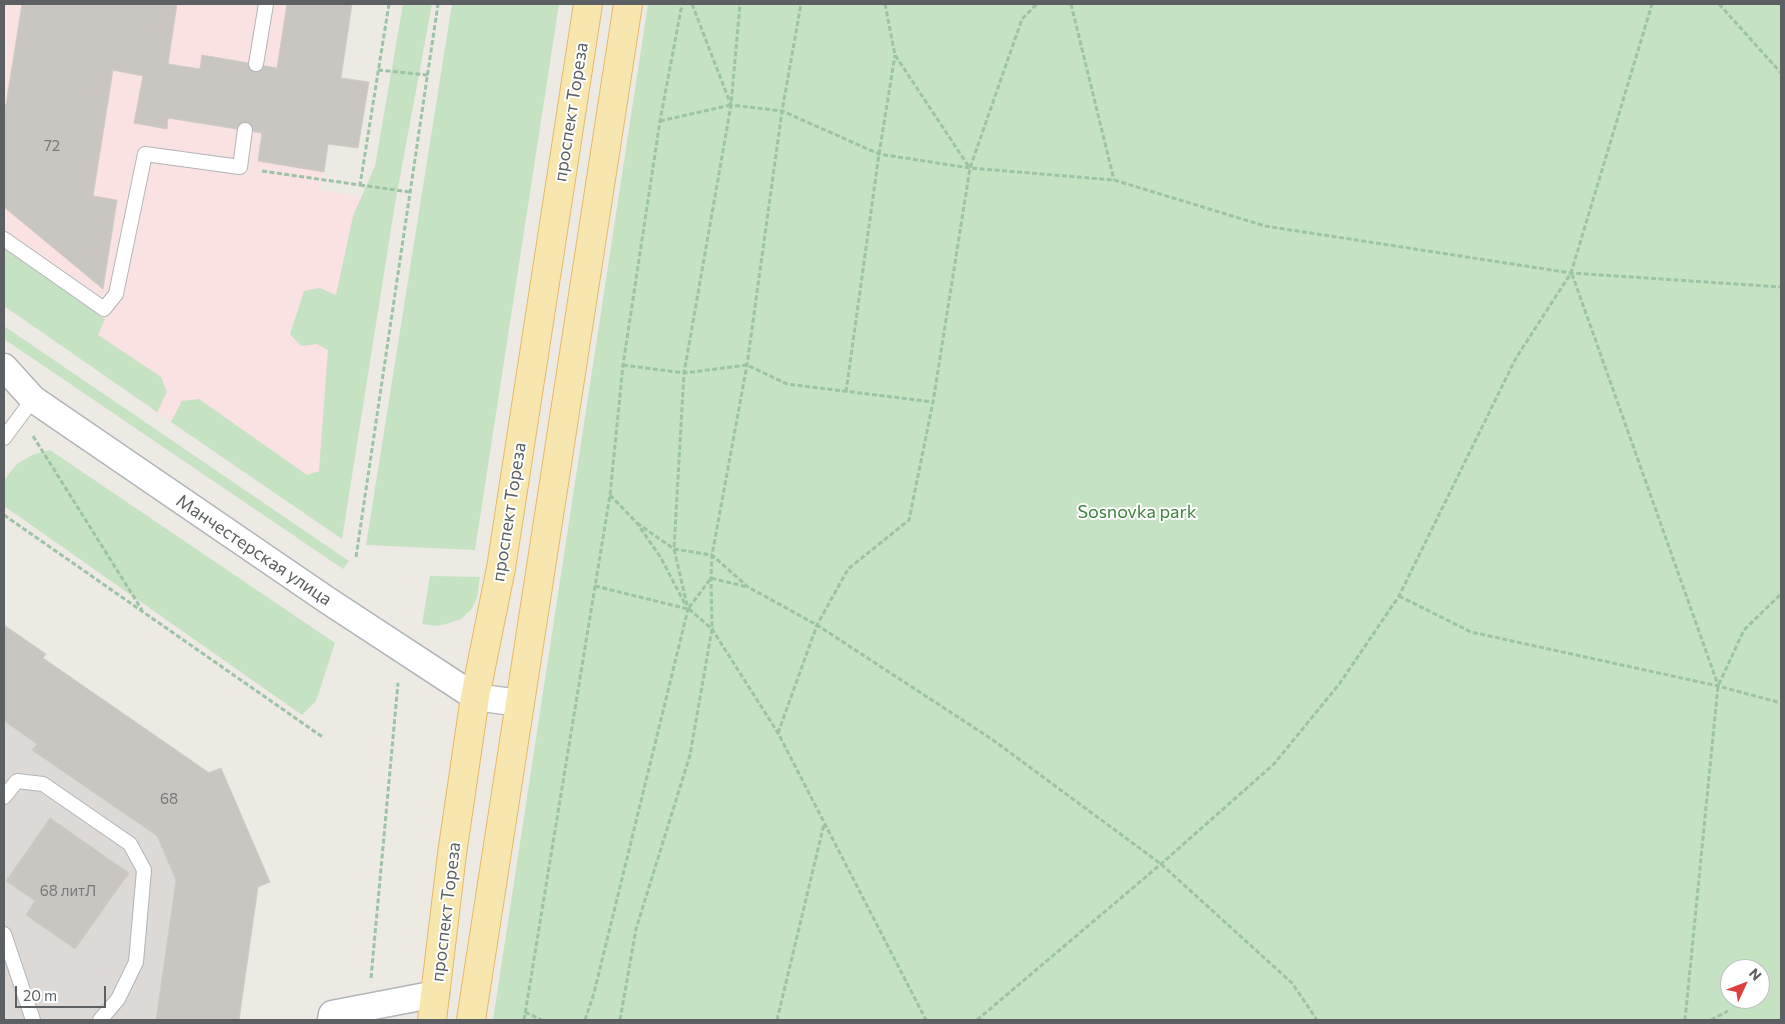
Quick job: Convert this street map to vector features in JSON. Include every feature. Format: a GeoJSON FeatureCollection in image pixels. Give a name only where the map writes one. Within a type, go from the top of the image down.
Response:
{"type":"FeatureCollection","features":[{"type":"Feature","properties":{"kind":"main road","name":"проспект Тореза"},"geometry":{"type":"LineString","coordinates":[[432,1020],[452,854],[475,697],[501,568],[588,4]]}},
{"type":"Feature","properties":{"kind":"main road"},"geometry":{"type":"LineString","coordinates":[[471,1020],[628,4]]}},
{"type":"Feature","properties":{"kind":"street","name":"Манчестерская улица"},"geometry":{"type":"LineString","coordinates":[[4,367],[27,408],[475,697],[520,703]]}},
{"type":"Feature","properties":{"kind":"street"},"geometry":{"type":"LineString","coordinates":[[331,1020],[332,1014],[436,994]]}},
{"type":"Feature","properties":{"kind":"lane"},"geometry":{"type":"LineString","coordinates":[[256,64],[266,4]]}},
{"type":"Feature","properties":{"kind":"lane"},"geometry":{"type":"LineString","coordinates":[[4,239],[104,309],[116,294],[145,154],[240,167],[245,130]]}},
{"type":"Feature","properties":{"kind":"lane"},"geometry":{"type":"LineString","coordinates":[[4,438],[27,408]]}},
{"type":"Feature","properties":{"kind":"lane"},"geometry":{"type":"LineString","coordinates":[[4,797],[17,781],[44,784],[130,844],[144,870],[136,962],[118,999],[100,1020]]}},
{"type":"Feature","properties":{"kind":"lane"},"geometry":{"type":"LineString","coordinates":[[4,934],[33,1020]]}},
{"type":"Feature","properties":{"kind":"path"},"geometry":{"type":"LineString","coordinates":[[360,185],[388,4]]}},
{"type":"Feature","properties":{"kind":"path"},"geometry":{"type":"LineString","coordinates":[[356,557],[438,4]]}},
{"type":"Feature","properties":{"kind":"path"},"geometry":{"type":"LineString","coordinates":[[524,1020],[610,496],[623,366],[660,121],[682,4]]}},
{"type":"Feature","properties":{"kind":"path"},"geometry":{"type":"LineString","coordinates":[[692,4],[731,105]]}},
{"type":"Feature","properties":{"kind":"path"},"geometry":{"type":"LineString","coordinates":[[688,609],[674,549],[684,373],[731,105],[740,4]]}},
{"type":"Feature","properties":{"kind":"path"},"geometry":{"type":"LineString","coordinates":[[620,1020],[636,929],[690,755],[712,629],[712,555],[747,365],[782,111],[801,4]]}},
{"type":"Feature","properties":{"kind":"path"},"geometry":{"type":"LineString","coordinates":[[885,4],[896,55],[970,168]]}},
{"type":"Feature","properties":{"kind":"path"},"geometry":{"type":"LineString","coordinates":[[778,734],[817,625],[848,569],[909,520],[933,402],[970,168],[1022,19],[1037,4]]}},
{"type":"Feature","properties":{"kind":"path"},"geometry":{"type":"LineString","coordinates":[[1071,4],[1114,180]]}},
{"type":"Feature","properties":{"kind":"path"},"geometry":{"type":"LineString","coordinates":[[977,1020],[1161,864],[1274,764],[1340,683],[1400,596],[1516,358],[1571,273],[1652,4]]}},
{"type":"Feature","properties":{"kind":"path"},"geometry":{"type":"LineString","coordinates":[[1719,4],[1781,73]]}},
{"type":"Feature","properties":{"kind":"path"},"geometry":{"type":"LineString","coordinates":[[846,392],[879,154],[896,55]]}},
{"type":"Feature","properties":{"kind":"path"},"geometry":{"type":"LineString","coordinates":[[378,70],[428,76]]}},
{"type":"Feature","properties":{"kind":"path"},"geometry":{"type":"LineString","coordinates":[[660,121],[731,105],[782,111],[879,154],[970,168],[1114,180],[1265,226],[1571,273],[1781,287]]}},
{"type":"Feature","properties":{"kind":"path"},"geometry":{"type":"LineString","coordinates":[[240,167],[410,192]]}},
{"type":"Feature","properties":{"kind":"path"},"geometry":{"type":"LineString","coordinates":[[1571,273],[1718,686]]}},
{"type":"Feature","properties":{"kind":"path"},"geometry":{"type":"LineString","coordinates":[[623,366],[684,373],[747,365],[787,384],[933,402]]}},
{"type":"Feature","properties":{"kind":"path"},"geometry":{"type":"LineString","coordinates":[[27,408],[143,612]]}},
{"type":"Feature","properties":{"kind":"path"},"geometry":{"type":"LineString","coordinates":[[610,496],[637,523],[674,549],[712,555],[748,587],[817,625],[992,740],[1161,864],[1292,983],[1317,1020]]}},
{"type":"Feature","properties":{"kind":"path"},"geometry":{"type":"LineString","coordinates":[[4,515],[324,738]]}},
{"type":"Feature","properties":{"kind":"path"},"geometry":{"type":"LineString","coordinates":[[637,523],[661,558],[688,609],[712,629],[778,734],[926,1020]]}},
{"type":"Feature","properties":{"kind":"path"},"geometry":{"type":"LineString","coordinates":[[585,1020],[594,993],[688,609],[711,578]]}},
{"type":"Feature","properties":{"kind":"path"},"geometry":{"type":"LineString","coordinates":[[711,578],[748,587]]}},
{"type":"Feature","properties":{"kind":"path"},"geometry":{"type":"LineString","coordinates":[[595,586],[688,609]]}},
{"type":"Feature","properties":{"kind":"path"},"geometry":{"type":"LineString","coordinates":[[1686,1020],[1718,686],[1744,630],[1781,594]]}},
{"type":"Feature","properties":{"kind":"path"},"geometry":{"type":"LineString","coordinates":[[1400,596],[1471,632],[1718,686],[1781,702]]}},
{"type":"Feature","properties":{"kind":"path"},"geometry":{"type":"LineString","coordinates":[[364,1008],[372,977],[398,683]]}},
{"type":"Feature","properties":{"kind":"path"},"geometry":{"type":"LineString","coordinates":[[777,1020],[824,824]]}},
{"type":"Feature","properties":{"kind":"path"},"geometry":{"type":"LineString","coordinates":[[1711,1020],[1728,1011]]}},
{"type":"Feature","properties":{"kind":"path"},"geometry":{"type":"LineString","coordinates":[[525,1012],[542,1020]]}},
{"type":"Feature","properties":{"kind":"shaded area"},"geometry":{"type":"Polygon","coordinates":[[[4,4],[352,4],[341,78],[369,82],[358,148],[328,144],[320,190],[395,204],[342,539],[4,306],[4,4]]]}},
{"type":"Feature","properties":{"kind":"shaded area"},"geometry":{"type":"Polygon","coordinates":[[[4,625],[46,654],[43,658],[209,772],[221,768],[270,882],[258,887],[239,1020],[4,1020],[4,625]]]}},
{"type":"Feature","properties":{"kind":"green space"},"geometry":{"type":"Polygon","coordinates":[[[403,4],[432,4],[395,204],[342,539],[171,422],[182,401],[199,399],[307,475],[319,471],[328,350],[317,344],[301,346],[290,334],[304,291],[320,288],[336,295],[353,216],[375,166],[403,4]]]}},
{"type":"Feature","properties":{"kind":"green space"},"geometry":{"type":"Polygon","coordinates":[[[452,4],[559,4],[475,550],[366,545],[452,4]]]}},
{"type":"Feature","properties":{"kind":"green space","name":"Sosnovka park"},"geometry":{"type":"Polygon","coordinates":[[[648,4],[1781,4],[1781,1020],[493,1020],[648,4]]]}},
{"type":"Feature","properties":{"kind":"green space"},"geometry":{"type":"Polygon","coordinates":[[[4,249],[105,319],[98,335],[161,377],[167,392],[157,412],[4,306],[4,249]]]}},
{"type":"Feature","properties":{"kind":"green space"},"geometry":{"type":"Polygon","coordinates":[[[4,326],[349,561],[343,569],[4,339],[4,326]]]}},
{"type":"Feature","properties":{"kind":"green space"},"geometry":{"type":"Polygon","coordinates":[[[50,450],[335,643],[316,701],[302,715],[4,506],[4,480],[17,464],[32,455],[50,450]]]}},
{"type":"Feature","properties":{"kind":"green space"},"geometry":{"type":"Polygon","coordinates":[[[430,576],[480,577],[477,598],[471,610],[461,619],[447,624],[435,626],[422,624],[430,576]]]}},
{"type":"Feature","properties":{"kind":"building"},"geometry":{"type":"Polygon","coordinates":[[[22,4],[177,4],[168,64],[200,69],[202,55],[277,68],[287,4],[352,4],[341,78],[369,82],[358,148],[328,144],[324,172],[258,161],[262,133],[168,118],[167,129],[134,123],[143,76],[113,70],[93,196],[117,200],[103,289],[4,207],[4,104],[6,105],[22,4]]]}},
{"type":"Feature","properties":{"kind":"building"},"geometry":{"type":"Polygon","coordinates":[[[4,625],[46,654],[43,658],[209,773],[221,768],[270,882],[258,887],[239,1020],[156,1020],[176,880],[157,836],[32,750],[37,744],[4,721],[4,625]]]}},
{"type":"Feature","properties":{"kind":"building"},"geometry":{"type":"Polygon","coordinates":[[[50,818],[129,873],[75,949],[26,915],[35,901],[6,881],[50,818]]]}}]}
